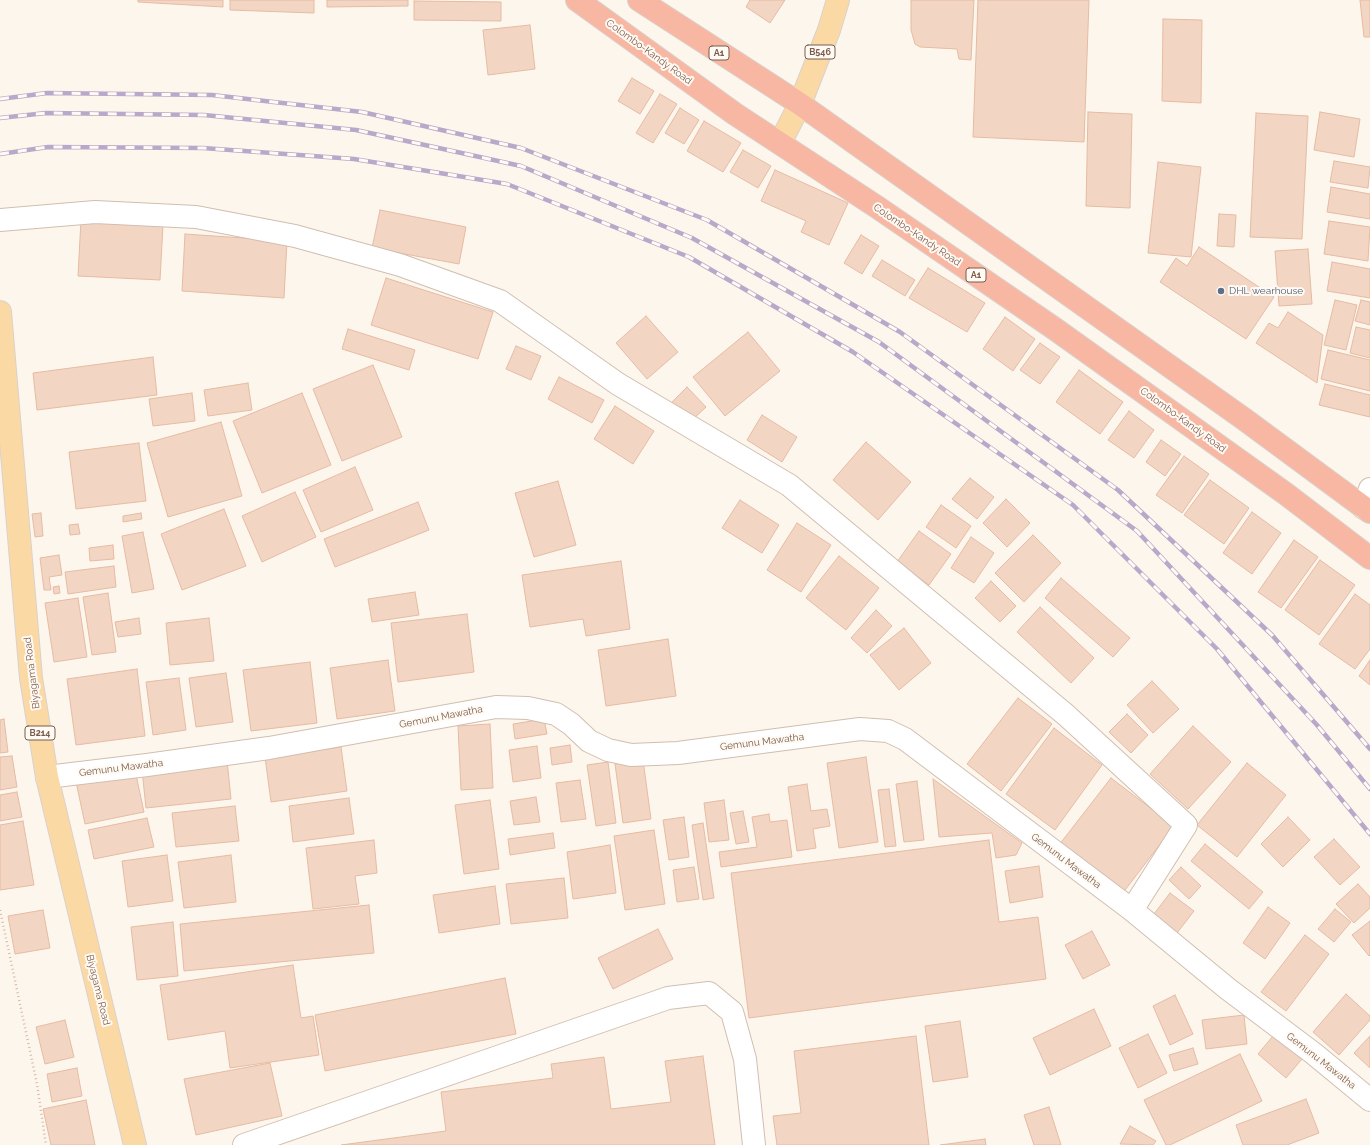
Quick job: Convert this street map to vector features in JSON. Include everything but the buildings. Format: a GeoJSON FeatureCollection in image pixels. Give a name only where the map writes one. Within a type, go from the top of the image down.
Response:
{"type":"FeatureCollection","features":[{"type":"Feature","properties":{"kind":"highway","name":"Colombo-Kandy Road"},"geometry":{"type":"LineString","coordinates":[[577,0],[729,110],[1068,338],[1286,494],[1370,558]]}},
{"type":"Feature","properties":{"kind":"highway","name":"A1"},"geometry":{"type":"LineString","coordinates":[[639,0],[800,104],[1244,419],[1368,503]]}},
{"type":"Feature","properties":{"kind":"main road","name":"B546"},"geometry":{"type":"LineString","coordinates":[[800,104],[829,30],[838,0]]}},
{"type":"Feature","properties":{"kind":"main road"},"geometry":{"type":"LineString","coordinates":[[780,143],[800,104]]}},
{"type":"Feature","properties":{"kind":"main road","name":"Biyagama Road"},"geometry":{"type":"LineString","coordinates":[[0,312],[31,678],[46,777],[136,1145]]}},
{"type":"Feature","properties":{"kind":"street"},"geometry":{"type":"LineString","coordinates":[[0,220],[95,212],[196,217],[295,236],[325,244],[400,265],[500,300],[618,384],[789,485],[1066,715],[1186,825],[1132,910]]}},
{"type":"Feature","properties":{"kind":"street","name":"Gemunu Mawatha"},"geometry":{"type":"LineString","coordinates":[[46,777],[269,748],[496,707],[528,708],[556,714],[571,724],[589,741],[608,750],[631,755],[678,753],[860,729],[888,731],[905,739],[1132,910],[1370,1100]]}},
{"type":"Feature","properties":{"kind":"street"},"geometry":{"type":"LineString","coordinates":[[244,1145],[668,998],[709,993],[732,1012],[745,1059],[754,1145]]}},
{"type":"Feature","properties":{"kind":"path"},"geometry":{"type":"LineString","coordinates":[[0,910],[37,1084],[46,1145]]}},
{"type":"Feature","properties":{"kind":"railway"},"geometry":{"type":"LineString","coordinates":[[0,99],[47,93],[212,95],[362,112],[521,148],[707,220],[900,332],[1118,490],[1272,635],[1370,749]]}},
{"type":"Feature","properties":{"kind":"railway"},"geometry":{"type":"LineString","coordinates":[[0,118],[46,113],[204,115],[356,130],[521,166],[692,238],[879,342],[1137,531],[1317,725],[1370,789]]}},
{"type":"Feature","properties":{"kind":"railway"},"geometry":{"type":"LineString","coordinates":[[0,154],[48,147],[203,148],[354,159],[507,184],[689,257],[853,352],[1073,505],[1217,649],[1370,834]]}},
{"type":"Feature","properties":{"kind":"place","name":"DHL wearhouse"},"geometry":{"type":"Point","coordinates":[1221,291]}}]}
